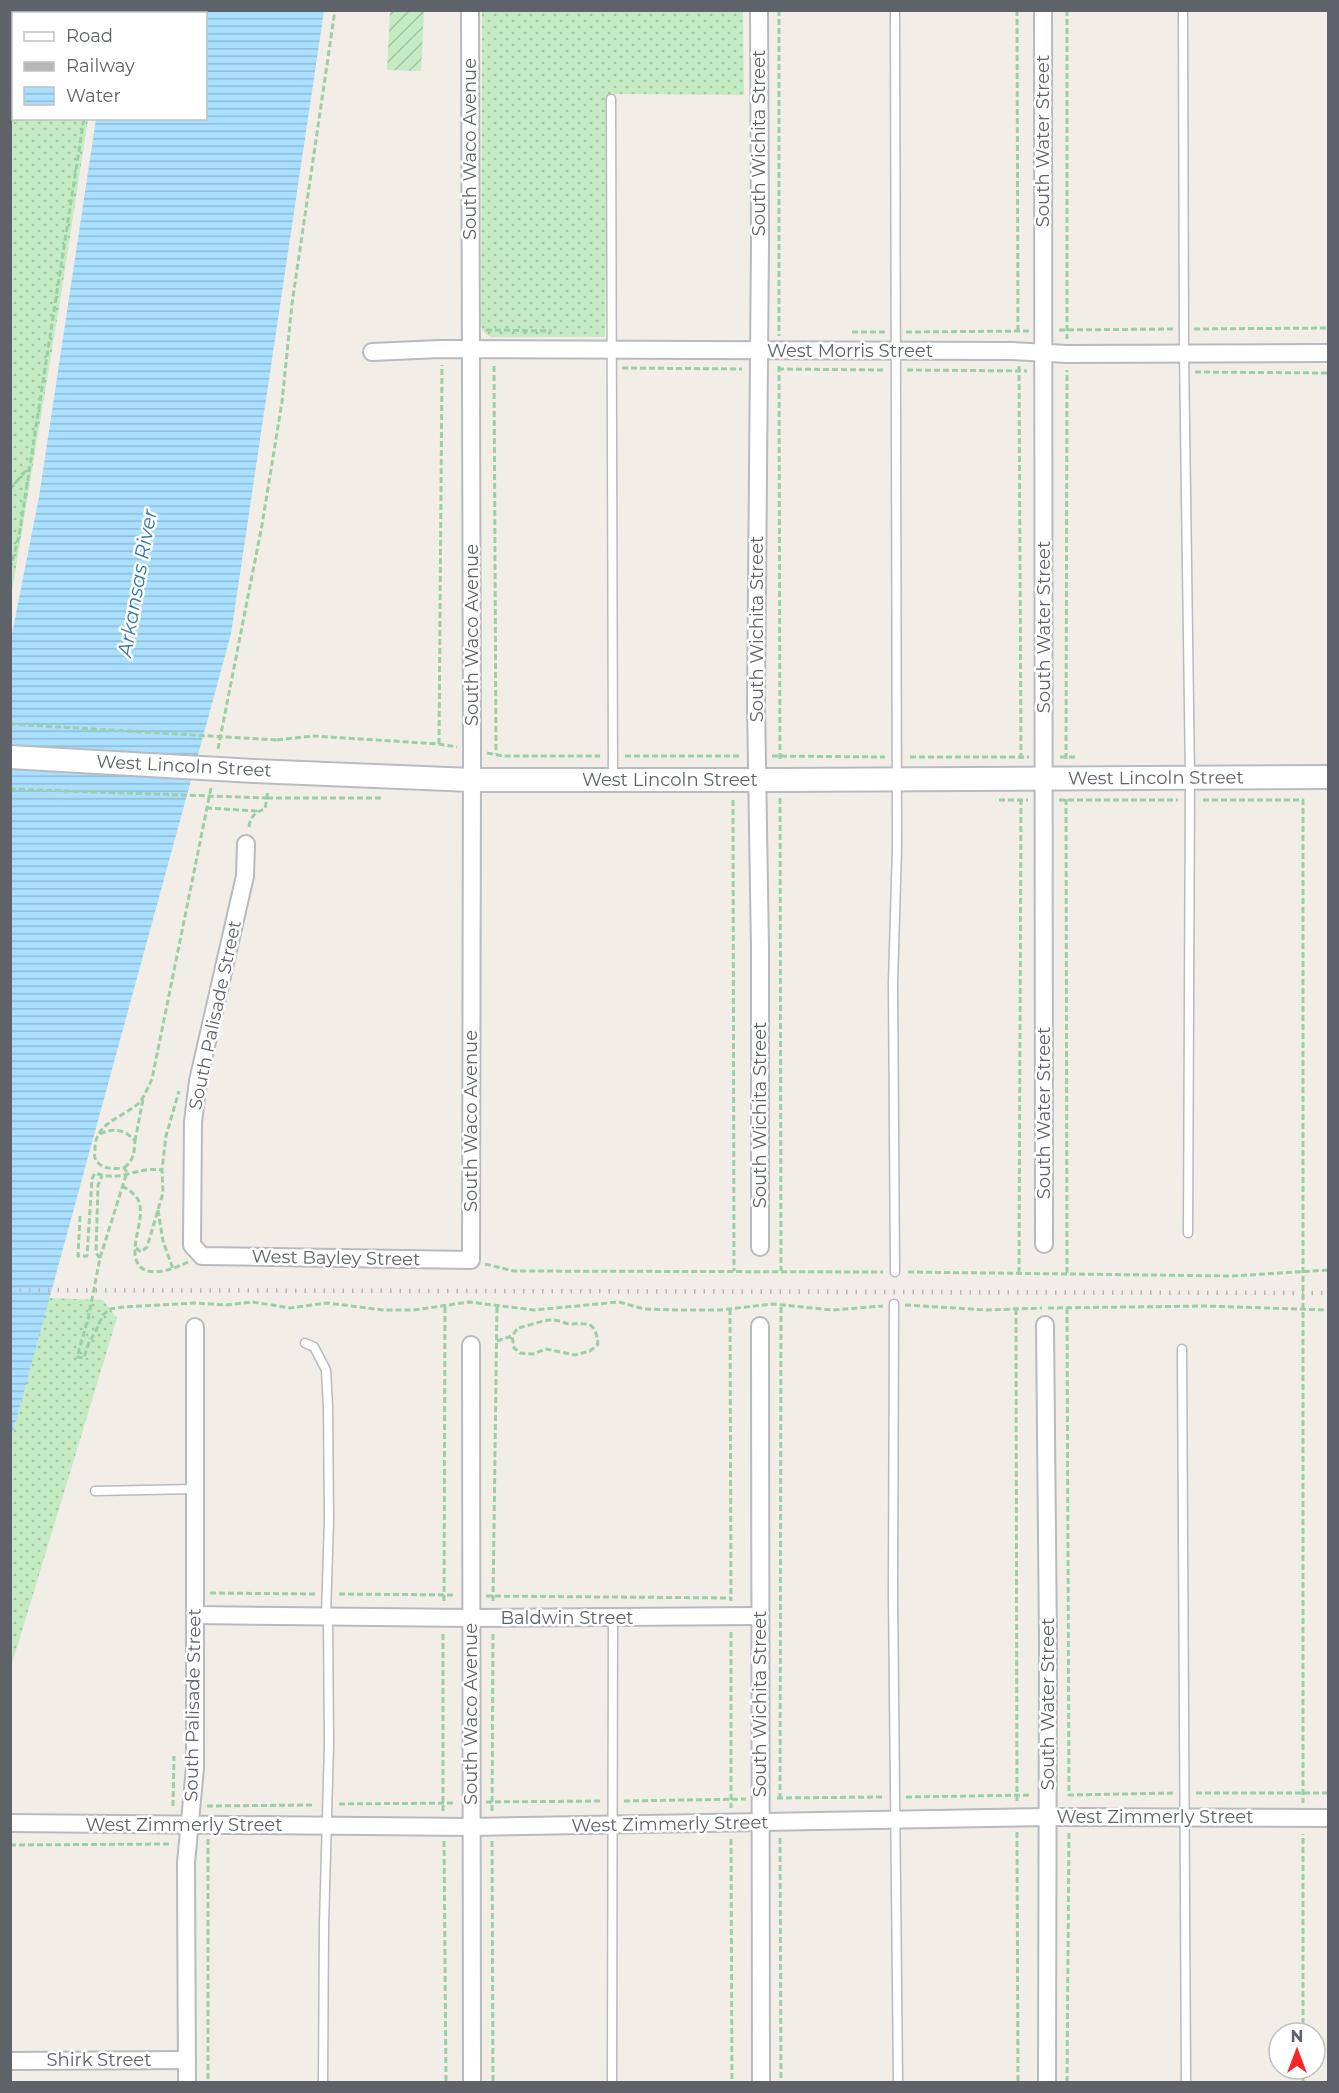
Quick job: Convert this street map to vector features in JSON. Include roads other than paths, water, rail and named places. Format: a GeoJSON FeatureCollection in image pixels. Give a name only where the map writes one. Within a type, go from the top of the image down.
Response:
{"type":"FeatureCollection","features":[{"type":"Feature","properties":{"kind":"street"},"geometry":{"type":"LineString","coordinates":[[10,20],[12,10]]}},
{"type":"Feature","properties":{"kind":"street","name":"South Waco Avenue"},"geometry":{"type":"LineString","coordinates":[[470,10],[471,1260]]}},
{"type":"Feature","properties":{"kind":"street","name":"South Wichita Street"},"geometry":{"type":"LineString","coordinates":[[759,10],[757,780],[760,1247]]}},
{"type":"Feature","properties":{"kind":"street","name":"South Water Street"},"geometry":{"type":"LineString","coordinates":[[1043,10],[1044,353],[1055,768],[1044,1244]]}},
{"type":"Feature","properties":{"kind":"street","name":"West Morris Street"},"geometry":{"type":"LineString","coordinates":[[372,352],[440,349],[1018,351],[1067,354],[1329,353]]}},
{"type":"Feature","properties":{"kind":"street","name":"West Lincoln Street"},"geometry":{"type":"LineString","coordinates":[[10,757],[472,780],[896,780],[1021,768],[1055,768],[1190,778],[1329,777]]}},
{"type":"Feature","properties":{"kind":"street","name":"South Palisade Street"},"geometry":{"type":"LineString","coordinates":[[202,1256],[192,1245],[193,1122],[198,1081],[245,876],[246,844]]}},
{"type":"Feature","properties":{"kind":"street","name":"West Bayley Street"},"geometry":{"type":"LineString","coordinates":[[202,1256],[471,1260]]}},
{"type":"Feature","properties":{"kind":"street","name":"South Water Street"},"geometry":{"type":"LineString","coordinates":[[1045,1325],[1047,2082]]}},
{"type":"Feature","properties":{"kind":"street","name":"South Wichita Street"},"geometry":{"type":"LineString","coordinates":[[760,1326],[761,2082]]}},
{"type":"Feature","properties":{"kind":"street","name":"South Palisade Street"},"geometry":{"type":"LineString","coordinates":[[187,2082],[186,1863],[180,1844],[200,1806],[195,1768],[195,1327]]}},
{"type":"Feature","properties":{"kind":"street","name":"South Waco Avenue"},"geometry":{"type":"LineString","coordinates":[[471,1345],[472,2082]]}},
{"type":"Feature","properties":{"kind":"street","name":"Baldwin Street"},"geometry":{"type":"LineString","coordinates":[[195,1615],[444,1618],[759,1616]]}},
{"type":"Feature","properties":{"kind":"street","name":"West Zimmerly Street"},"geometry":{"type":"LineString","coordinates":[[10,1823],[492,1827],[1048,1817],[1329,1818]]}},
{"type":"Feature","properties":{"kind":"street","name":"Shirk Street"},"geometry":{"type":"LineString","coordinates":[[10,2061],[187,2060]]}},
{"type":"Feature","properties":{"kind":"lane"},"geometry":{"type":"LineString","coordinates":[[895,10],[897,848],[893,982],[895,1272]]}},
{"type":"Feature","properties":{"kind":"lane"},"geometry":{"type":"LineString","coordinates":[[1183,10],[1184,353],[1190,778],[1188,1233]]}},
{"type":"Feature","properties":{"kind":"lane"},"geometry":{"type":"LineString","coordinates":[[611,99],[613,780]]}},
{"type":"Feature","properties":{"kind":"lane"},"geometry":{"type":"LineString","coordinates":[[894,1304],[893,1606],[898,2082]]}},
{"type":"Feature","properties":{"kind":"lane"},"geometry":{"type":"LineString","coordinates":[[305,1343],[314,1347],[326,1370],[329,1744],[324,1924],[323,2082]]}},
{"type":"Feature","properties":{"kind":"lane"},"geometry":{"type":"LineString","coordinates":[[1182,1349],[1186,2082]]}},
{"type":"Feature","properties":{"kind":"lane"},"geometry":{"type":"LineString","coordinates":[[95,1491],[195,1489]]}},
{"type":"Feature","properties":{"kind":"lane"},"geometry":{"type":"LineString","coordinates":[[612,2082],[613,1617]]}},
{"type":"Feature","properties":{"kind":"water","name":"Arkansas River"},"geometry":{"type":"Polygon","coordinates":[[[324,11],[231,634],[11,1439],[11,639],[39,497],[96,120],[207,120],[207,12],[112,12],[324,11]]]}},
{"type":"Feature","properties":{"kind":"railway"},"geometry":{"type":"LineString","coordinates":[[10,1290],[1328,1293]]}}]}
